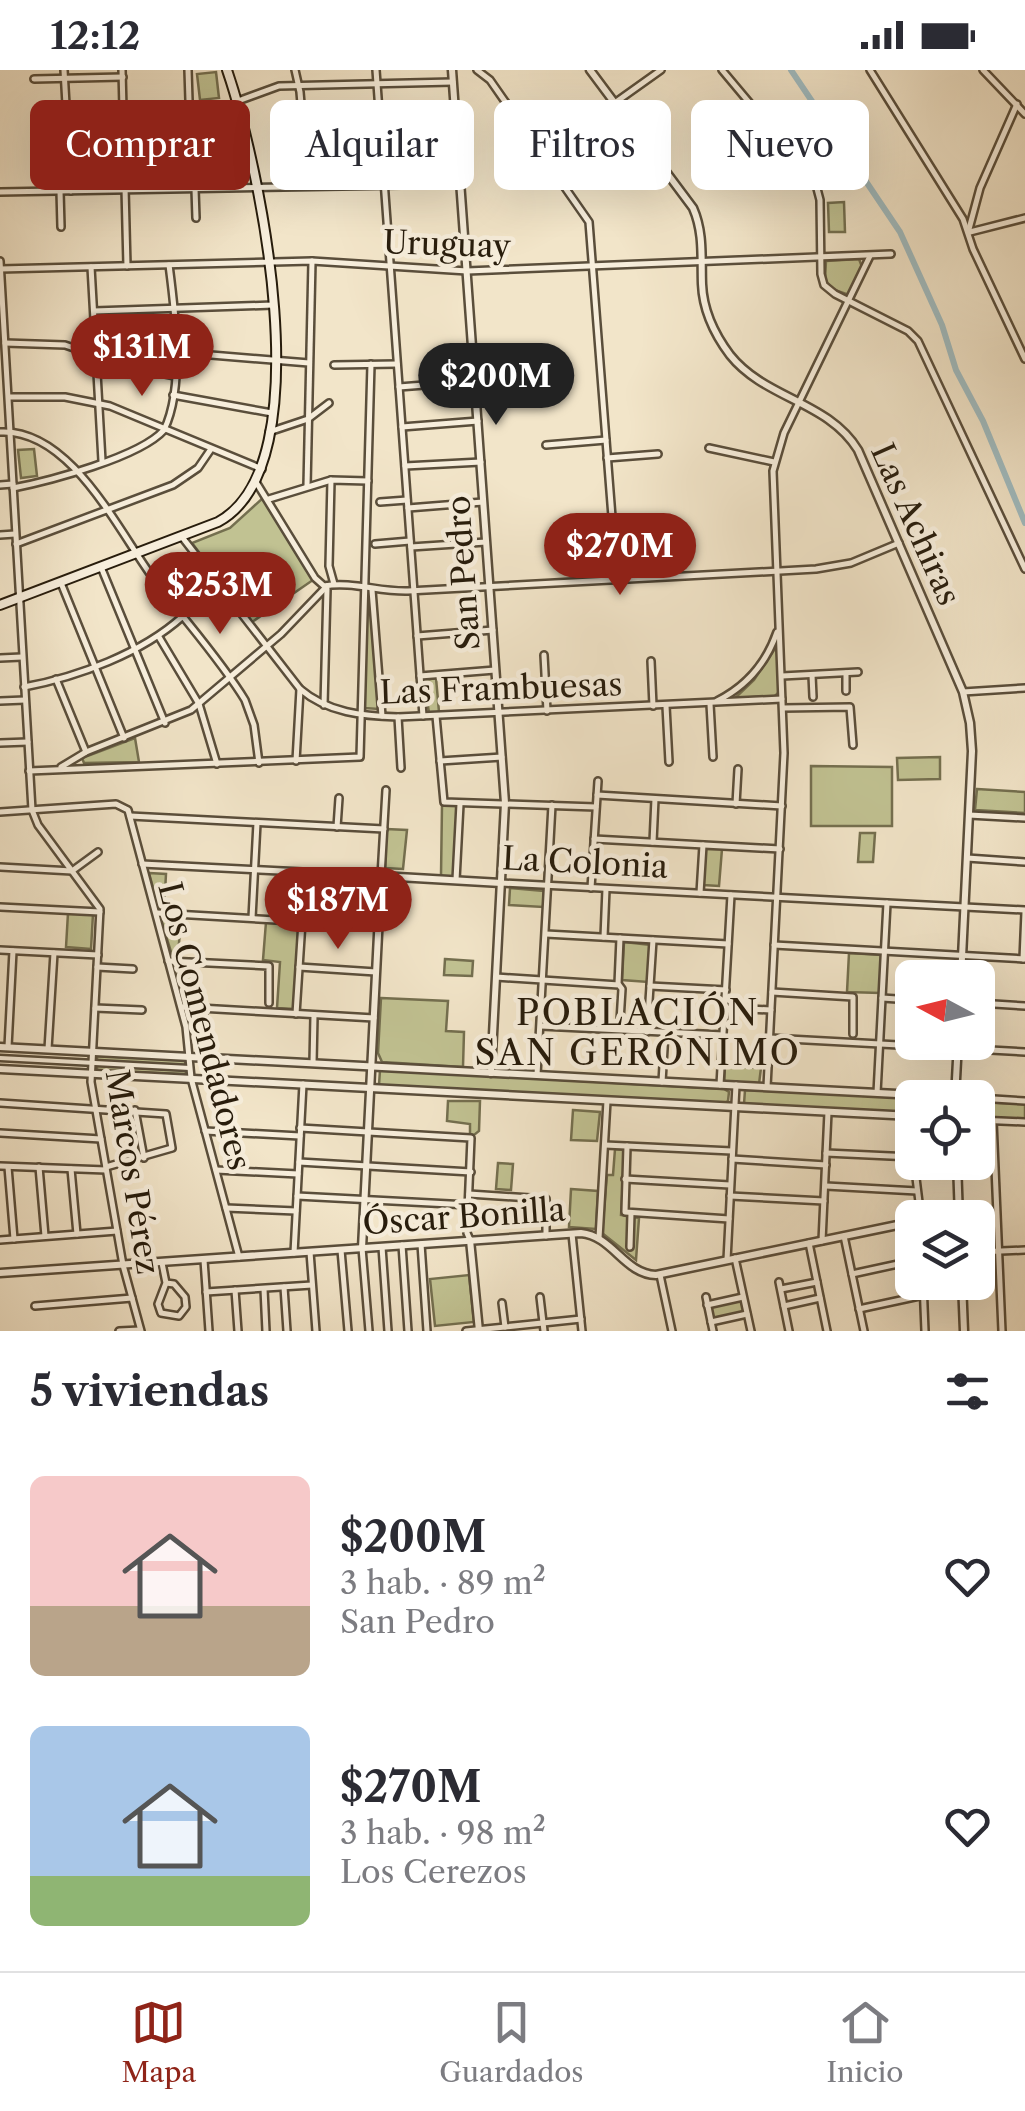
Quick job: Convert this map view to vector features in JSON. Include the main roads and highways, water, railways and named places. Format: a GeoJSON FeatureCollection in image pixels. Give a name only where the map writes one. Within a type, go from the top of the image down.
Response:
{"type":"FeatureCollection","features":[{"type":"Feature","properties":{"kind":"main road"},"geometry":{"type":"LineString","coordinates":[[0,605],[230,516],[245,502],[262,469],[276,360],[273,305],[259,187],[247,130],[227,70]]}},
{"type":"Feature","properties":{"kind":"waterway"},"geometry":{"type":"LineString","coordinates":[[791,70],[900,232],[942,325],[956,370],[983,421],[1025,523]]}},
{"type":"Feature","properties":{"kind":"district","name":"POBLACIÓN SAN GERÓNIMO"},"geometry":{"type":"Point","coordinates":[638,1032]}}]}
